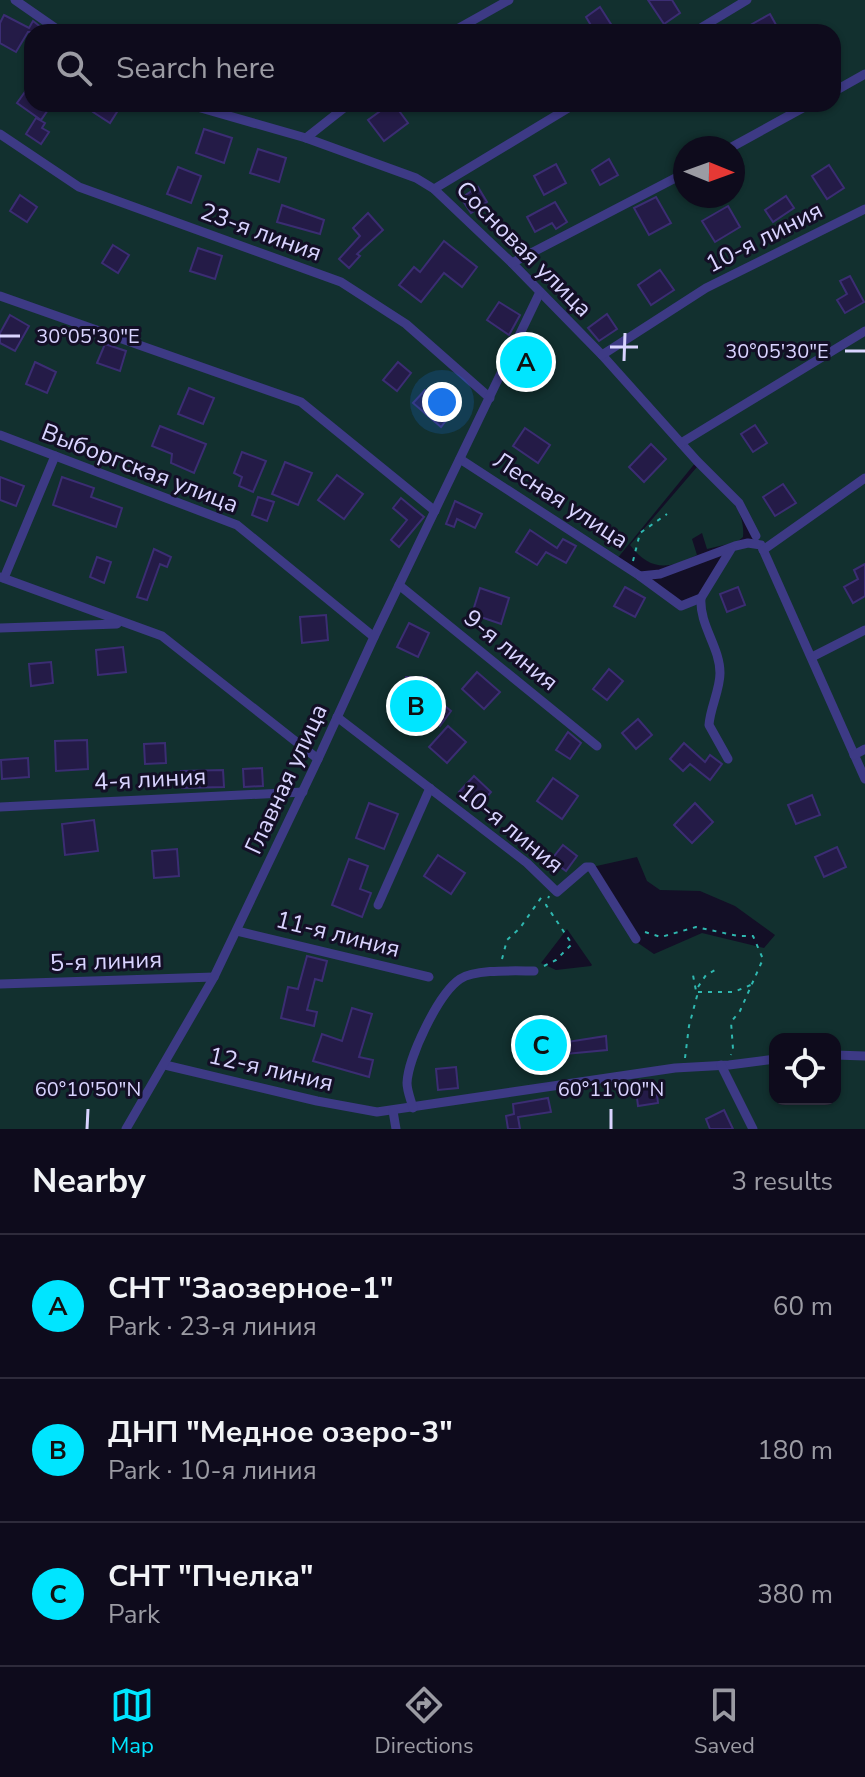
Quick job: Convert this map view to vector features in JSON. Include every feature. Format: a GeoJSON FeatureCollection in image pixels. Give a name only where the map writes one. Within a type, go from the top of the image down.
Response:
{"type":"FeatureCollection","features":[{"type":"Feature","properties":{"kind":"street"},"geometry":{"type":"LineString","coordinates":[[15,0],[50,24]]}},
{"type":"Feature","properties":{"kind":"street"},"geometry":{"type":"LineString","coordinates":[[466,24],[509,0]]}},
{"type":"Feature","properties":{"kind":"street"},"geometry":{"type":"LineString","coordinates":[[707,24],[747,0]]}},
{"type":"Feature","properties":{"kind":"street"},"geometry":{"type":"LineString","coordinates":[[841,88],[865,74]]}},
{"type":"Feature","properties":{"kind":"street","name":"Сосновая улица"},"geometry":{"type":"LineString","coordinates":[[215,112],[306,138],[416,178],[434,189],[602,355],[739,503],[812,657],[865,779]]}},
{"type":"Feature","properties":{"kind":"street"},"geometry":{"type":"LineString","coordinates":[[306,138],[339,112]]}},
{"type":"Feature","properties":{"kind":"street"},"geometry":{"type":"LineString","coordinates":[[434,189],[562,112]]}},
{"type":"Feature","properties":{"kind":"street"},"geometry":{"type":"LineString","coordinates":[[745,140],[795,112]]}},
{"type":"Feature","properties":{"kind":"street","name":"23-я линия"},"geometry":{"type":"LineString","coordinates":[[0,134],[79,187],[341,282],[406,324],[490,398]]}},
{"type":"Feature","properties":{"kind":"street"},"geometry":{"type":"LineString","coordinates":[[512,263],[673,179]]}},
{"type":"Feature","properties":{"kind":"street","name":"10-я линия"},"geometry":{"type":"LineString","coordinates":[[602,355],[706,288],[865,209]]}},
{"type":"Feature","properties":{"kind":"street","name":"Главная улица"},"geometry":{"type":"LineString","coordinates":[[126,1129],[165,1065],[237,931],[540,292]]}},
{"type":"Feature","properties":{"kind":"street"},"geometry":{"type":"LineString","coordinates":[[0,296],[301,402],[435,511]]}},
{"type":"Feature","properties":{"kind":"street"},"geometry":{"type":"LineString","coordinates":[[681,443],[865,331]]}},
{"type":"Feature","properties":{"kind":"street","name":"Выборгская улица"},"geometry":{"type":"LineString","coordinates":[[0,435],[237,525],[374,637]]}},
{"type":"Feature","properties":{"kind":"street"},"geometry":{"type":"LineString","coordinates":[[55,456],[2,578],[162,636],[318,759]]}},
{"type":"Feature","properties":{"kind":"street","name":"Лесная улица"},"geometry":{"type":"LineString","coordinates":[[460,459],[628,567],[681,606],[701,598]]}},
{"type":"Feature","properties":{"kind":"street"},"geometry":{"type":"LineString","coordinates":[[760,544],[865,478]]}},
{"type":"Feature","properties":{"kind":"street","name":"Лесная улица"},"geometry":{"type":"LineString","coordinates":[[640,576],[660,574],[735,546],[760,544]]}},
{"type":"Feature","properties":{"kind":"street"},"geometry":{"type":"LineString","coordinates":[[728,759],[709,725],[720,673],[700,613],[701,598],[731,549]]}},
{"type":"Feature","properties":{"kind":"street","name":"9-я линия"},"geometry":{"type":"LineString","coordinates":[[399,585],[597,746]]}},
{"type":"Feature","properties":{"kind":"street"},"geometry":{"type":"LineString","coordinates":[[0,628],[124,623]]}},
{"type":"Feature","properties":{"kind":"street"},"geometry":{"type":"LineString","coordinates":[[812,657],[865,630]]}},
{"type":"Feature","properties":{"kind":"street","name":"10-я линия"},"geometry":{"type":"LineString","coordinates":[[337,717],[527,863],[557,892],[586,867],[591,867],[636,939]]}},
{"type":"Feature","properties":{"kind":"street"},"geometry":{"type":"LineString","coordinates":[[854,755],[865,749]]}},
{"type":"Feature","properties":{"kind":"street"},"geometry":{"type":"LineString","coordinates":[[378,905],[430,788]]}},
{"type":"Feature","properties":{"kind":"street","name":"4-я линия"},"geometry":{"type":"LineString","coordinates":[[0,807],[303,792]]}},
{"type":"Feature","properties":{"kind":"street","name":"11-я линия"},"geometry":{"type":"LineString","coordinates":[[237,931],[429,977]]}},
{"type":"Feature","properties":{"kind":"street"},"geometry":{"type":"LineString","coordinates":[[413,1108],[407,1083],[423,1029],[460,979],[499,972],[534,971]]}},
{"type":"Feature","properties":{"kind":"street","name":"5-я линия"},"geometry":{"type":"LineString","coordinates":[[0,984],[214,977]]}},
{"type":"Feature","properties":{"kind":"street"},"geometry":{"type":"LineString","coordinates":[[841,1055],[865,1056]]}},
{"type":"Feature","properties":{"kind":"street","name":"12-я линия"},"geometry":{"type":"LineString","coordinates":[[165,1065],[367,1112],[393,1111],[686,1067],[769,1059]]}},
{"type":"Feature","properties":{"kind":"street"},"geometry":{"type":"LineString","coordinates":[[725,1063],[753,1129]]}},
{"type":"Feature","properties":{"kind":"street"},"geometry":{"type":"LineString","coordinates":[[393,1111],[396,1129]]}},
{"type":"Feature","properties":{"kind":"path"},"geometry":{"type":"LineString","coordinates":[[628,567],[637,550],[640,533],[667,514]]}},
{"type":"Feature","properties":{"kind":"path"},"geometry":{"type":"LineString","coordinates":[[534,971],[556,960],[572,944],[546,905],[553,888]]}},
{"type":"Feature","properties":{"kind":"path"},"geometry":{"type":"LineString","coordinates":[[499,972],[507,940],[553,888]]}},
{"type":"Feature","properties":{"kind":"path"},"geometry":{"type":"LineString","coordinates":[[629,927],[661,937],[696,927],[753,936],[763,959],[740,1011],[731,1022],[733,1049],[725,1063]]}},
{"type":"Feature","properties":{"kind":"path"},"geometry":{"type":"LineString","coordinates":[[692,970],[697,990]]}},
{"type":"Feature","properties":{"kind":"path"},"geometry":{"type":"LineString","coordinates":[[686,1067],[689,1026],[697,990],[706,975],[715,970]]}},
{"type":"Feature","properties":{"kind":"path"},"geometry":{"type":"LineString","coordinates":[[697,990],[734,992],[753,984]]}},
{"type":"Feature","properties":{"kind":"green space"},"geometry":{"type":"Polygon","coordinates":[[[0,0],[865,0],[865,1129],[0,1129],[0,0]],[[696,462],[616,560],[681,606],[694,603],[735,546],[760,544],[739,503],[696,462]],[[637,857],[592,867],[638,943],[654,954],[702,933],[764,948],[775,935],[735,906],[700,891],[660,890],[647,881],[637,857]],[[567,929],[541,963],[556,970],[591,966],[592,965],[567,929]]]}},
{"type":"Feature","properties":{"kind":"green space"},"geometry":{"type":"Polygon","coordinates":[[[697,467],[736,506],[743,526],[743,537],[737,542],[707,549],[702,533],[692,539],[697,555],[669,565],[645,560],[630,545],[697,467]]]}},
{"type":"Feature","properties":{"kind":"building"},"geometry":{"type":"Polygon","coordinates":[[[648,0],[672,0],[680,13],[664,24],[648,0]]]}},
{"type":"Feature","properties":{"kind":"building"},"geometry":{"type":"Polygon","coordinates":[[[600,7],[611,24],[590,24],[586,17],[600,7]]]}},
{"type":"Feature","properties":{"kind":"building"},"geometry":{"type":"Polygon","coordinates":[[[770,14],[776,24],[752,24],[770,14]]]}},
{"type":"Feature","properties":{"kind":"building"},"geometry":{"type":"Polygon","coordinates":[[[4,15],[24,25],[24,39],[16,52],[0,43],[0,23],[4,15]]]}},
{"type":"Feature","properties":{"kind":"building"},"geometry":{"type":"Polygon","coordinates":[[[24,93],[24,108],[17,103],[24,93]]]}},
{"type":"Feature","properties":{"kind":"building"},"geometry":{"type":"Polygon","coordinates":[[[30,112],[46,112],[41,120],[30,112]]]}},
{"type":"Feature","properties":{"kind":"building"},"geometry":{"type":"Polygon","coordinates":[[[93,112],[117,112],[110,123],[93,112]]]}},
{"type":"Feature","properties":{"kind":"building"},"geometry":{"type":"Polygon","coordinates":[[[379,112],[400,112],[408,123],[384,141],[368,120],[379,112]]]}},
{"type":"Feature","properties":{"kind":"building"},"geometry":{"type":"Polygon","coordinates":[[[36,118],[45,123],[42,128],[49,132],[41,144],[26,134],[36,118]]]}},
{"type":"Feature","properties":{"kind":"building"},"geometry":{"type":"Polygon","coordinates":[[[204,129],[232,138],[224,163],[196,153],[204,129]]]}},
{"type":"Feature","properties":{"kind":"building"},"geometry":{"type":"Polygon","coordinates":[[[258,149],[286,158],[279,182],[250,173],[258,149]]]}},
{"type":"Feature","properties":{"kind":"building"},"geometry":{"type":"Polygon","coordinates":[[[609,159],[618,175],[600,185],[592,170],[609,159]]]}},
{"type":"Feature","properties":{"kind":"building"},"geometry":{"type":"Polygon","coordinates":[[[556,164],[566,183],[544,195],[534,176],[556,164]]]}},
{"type":"Feature","properties":{"kind":"building"},"geometry":{"type":"Polygon","coordinates":[[[829,165],[844,188],[827,199],[812,176],[829,165]]]}},
{"type":"Feature","properties":{"kind":"building"},"geometry":{"type":"Polygon","coordinates":[[[178,167],[201,176],[191,203],[167,194],[178,167]]]}},
{"type":"Feature","properties":{"kind":"building"},"geometry":{"type":"Polygon","coordinates":[[[478,187],[487,202],[471,213],[461,198],[478,187]]]}},
{"type":"Feature","properties":{"kind":"building"},"geometry":{"type":"Polygon","coordinates":[[[20,195],[37,207],[27,222],[10,211],[20,195]]]}},
{"type":"Feature","properties":{"kind":"building"},"geometry":{"type":"Polygon","coordinates":[[[786,196],[794,208],[773,222],[765,210],[786,196]]]}},
{"type":"Feature","properties":{"kind":"building"},"geometry":{"type":"Polygon","coordinates":[[[656,197],[671,223],[649,235],[634,208],[656,197]]]}},
{"type":"Feature","properties":{"kind":"building"},"geometry":{"type":"Polygon","coordinates":[[[555,202],[567,222],[556,229],[552,223],[535,232],[527,217],[555,202]]]}},
{"type":"Feature","properties":{"kind":"building"},"geometry":{"type":"Polygon","coordinates":[[[282,205],[324,220],[320,234],[277,222],[282,205]]]}},
{"type":"Feature","properties":{"kind":"building"},"geometry":{"type":"Polygon","coordinates":[[[729,208],[740,227],[715,242],[702,221],[729,208]]]}},
{"type":"Feature","properties":{"kind":"building"},"geometry":{"type":"Polygon","coordinates":[[[368,213],[383,230],[357,254],[360,256],[349,268],[339,259],[360,236],[353,228],[368,213]]]}},
{"type":"Feature","properties":{"kind":"building"},"geometry":{"type":"Polygon","coordinates":[[[444,241],[477,267],[462,287],[444,273],[421,302],[399,285],[414,267],[420,272],[444,241]]]}},
{"type":"Feature","properties":{"kind":"building"},"geometry":{"type":"Polygon","coordinates":[[[113,245],[129,255],[118,273],[102,263],[113,245]]]}},
{"type":"Feature","properties":{"kind":"building"},"geometry":{"type":"Polygon","coordinates":[[[198,248],[222,256],[215,279],[190,271],[198,248]]]}},
{"type":"Feature","properties":{"kind":"building"},"geometry":{"type":"Polygon","coordinates":[[[660,270],[674,290],[651,305],[638,285],[660,270]]]}},
{"type":"Feature","properties":{"kind":"building"},"geometry":{"type":"Polygon","coordinates":[[[850,276],[864,302],[845,313],[837,300],[847,294],[840,281],[850,276]]]}},
{"type":"Feature","properties":{"kind":"building"},"geometry":{"type":"Polygon","coordinates":[[[499,302],[520,315],[509,335],[487,320],[499,302]]]}},
{"type":"Feature","properties":{"kind":"building"},"geometry":{"type":"Polygon","coordinates":[[[607,314],[617,329],[599,341],[588,328],[607,314]]]}},
{"type":"Feature","properties":{"kind":"building"},"geometry":{"type":"Polygon","coordinates":[[[10,315],[29,326],[15,351],[0,343],[0,333],[10,315]]]}},
{"type":"Feature","properties":{"kind":"building"},"geometry":{"type":"Polygon","coordinates":[[[105,344],[126,351],[120,371],[97,363],[105,344]]]}},
{"type":"Feature","properties":{"kind":"building"},"geometry":{"type":"Polygon","coordinates":[[[35,362],[56,372],[47,393],[26,384],[35,362]]]}},
{"type":"Feature","properties":{"kind":"building"},"geometry":{"type":"Polygon","coordinates":[[[398,362],[411,373],[397,391],[383,380],[398,362]]]}},
{"type":"Feature","properties":{"kind":"building"},"geometry":{"type":"Polygon","coordinates":[[[189,388],[214,398],[203,424],[178,414],[189,388]]]}},
{"type":"Feature","properties":{"kind":"building"},"geometry":{"type":"Polygon","coordinates":[[[425,390],[444,405],[452,396],[460,402],[441,427],[413,403],[425,390]]]}},
{"type":"Feature","properties":{"kind":"building"},"geometry":{"type":"Polygon","coordinates":[[[755,425],[767,443],[753,452],[741,434],[755,425]]]}},
{"type":"Feature","properties":{"kind":"building"},"geometry":{"type":"Polygon","coordinates":[[[160,426],[206,444],[194,473],[171,463],[172,454],[152,446],[160,426]]]}},
{"type":"Feature","properties":{"kind":"building"},"geometry":{"type":"Polygon","coordinates":[[[525,428],[550,445],[538,463],[513,446],[525,428]]]}},
{"type":"Feature","properties":{"kind":"building"},"geometry":{"type":"Polygon","coordinates":[[[651,444],[666,459],[644,482],[629,467],[651,444]]]}},
{"type":"Feature","properties":{"kind":"building"},"geometry":{"type":"Polygon","coordinates":[[[242,452],[266,461],[253,492],[239,486],[242,477],[234,473],[242,452]]]}},
{"type":"Feature","properties":{"kind":"building"},"geometry":{"type":"Polygon","coordinates":[[[285,462],[312,473],[298,505],[272,494],[285,462]]]}},
{"type":"Feature","properties":{"kind":"building"},"geometry":{"type":"Polygon","coordinates":[[[337,475],[363,494],[344,519],[318,500],[337,475]]]}},
{"type":"Feature","properties":{"kind":"building"},"geometry":{"type":"Polygon","coordinates":[[[0,477],[24,486],[16,506],[0,500],[0,477]]]}},
{"type":"Feature","properties":{"kind":"building"},"geometry":{"type":"Polygon","coordinates":[[[62,477],[94,488],[91,497],[122,508],[116,527],[53,505],[62,477]]]}},
{"type":"Feature","properties":{"kind":"building"},"geometry":{"type":"Polygon","coordinates":[[[783,484],[796,503],[775,516],[763,497],[783,484]]]}},
{"type":"Feature","properties":{"kind":"building"},"geometry":{"type":"Polygon","coordinates":[[[258,497],[274,502],[267,521],[252,515],[258,497]]]}},
{"type":"Feature","properties":{"kind":"building"},"geometry":{"type":"Polygon","coordinates":[[[401,498],[424,517],[399,547],[391,540],[407,520],[393,508],[401,498]]]}},
{"type":"Feature","properties":{"kind":"building"},"geometry":{"type":"Polygon","coordinates":[[[455,501],[482,514],[475,528],[457,519],[454,527],[446,524],[455,501]]]}},
{"type":"Feature","properties":{"kind":"building"},"geometry":{"type":"Polygon","coordinates":[[[530,530],[557,548],[563,539],[576,546],[566,563],[546,552],[537,565],[516,552],[530,530]]]}},
{"type":"Feature","properties":{"kind":"building"},"geometry":{"type":"Polygon","coordinates":[[[154,549],[171,557],[167,567],[160,564],[147,600],[137,597],[154,549]]]}},
{"type":"Feature","properties":{"kind":"building"},"geometry":{"type":"Polygon","coordinates":[[[97,557],[111,562],[104,583],[90,577],[97,557]]]}},
{"type":"Feature","properties":{"kind":"building"},"geometry":{"type":"Polygon","coordinates":[[[865,564],[865,596],[853,603],[844,587],[858,579],[854,570],[865,564]]]}},
{"type":"Feature","properties":{"kind":"building"},"geometry":{"type":"Polygon","coordinates":[[[625,587],[645,598],[635,617],[614,606],[625,587]]]}},
{"type":"Feature","properties":{"kind":"building"},"geometry":{"type":"Polygon","coordinates":[[[738,587],[745,605],[727,612],[720,594],[738,587]]]}},
{"type":"Feature","properties":{"kind":"building"},"geometry":{"type":"Polygon","coordinates":[[[480,588],[509,598],[501,624],[472,614],[480,588]]]}},
{"type":"Feature","properties":{"kind":"building"},"geometry":{"type":"Polygon","coordinates":[[[326,615],[328,640],[302,643],[300,617],[326,615]]]}},
{"type":"Feature","properties":{"kind":"building"},"geometry":{"type":"Polygon","coordinates":[[[409,623],[429,633],[418,657],[397,647],[409,623]]]}},
{"type":"Feature","properties":{"kind":"building"},"geometry":{"type":"Polygon","coordinates":[[[123,647],[126,672],[98,675],[96,650],[123,647]]]}},
{"type":"Feature","properties":{"kind":"building"},"geometry":{"type":"Polygon","coordinates":[[[51,662],[53,683],[31,686],[29,664],[51,662]]]}},
{"type":"Feature","properties":{"kind":"building"},"geometry":{"type":"Polygon","coordinates":[[[609,669],[623,681],[607,700],[593,689],[609,669]]]}},
{"type":"Feature","properties":{"kind":"building"},"geometry":{"type":"Polygon","coordinates":[[[477,672],[500,692],[484,709],[462,689],[477,672]]]}},
{"type":"Feature","properties":{"kind":"building"},"geometry":{"type":"Polygon","coordinates":[[[406,677],[426,678],[425,690],[451,711],[440,726],[424,713],[433,702],[405,701],[406,677]]]}},
{"type":"Feature","properties":{"kind":"building"},"geometry":{"type":"Polygon","coordinates":[[[638,719],[652,735],[636,749],[622,733],[638,719]]]}},
{"type":"Feature","properties":{"kind":"building"},"geometry":{"type":"Polygon","coordinates":[[[448,726],[466,742],[447,763],[429,747],[448,726]]]}},
{"type":"Feature","properties":{"kind":"building"},"geometry":{"type":"Polygon","coordinates":[[[568,732],[581,743],[570,759],[556,750],[568,732]]]}},
{"type":"Feature","properties":{"kind":"building"},"geometry":{"type":"Polygon","coordinates":[[[87,740],[88,769],[56,771],[55,741],[87,740]]]}},
{"type":"Feature","properties":{"kind":"building"},"geometry":{"type":"Polygon","coordinates":[[[165,743],[166,763],[145,764],[144,744],[165,743]]]}},
{"type":"Feature","properties":{"kind":"building"},"geometry":{"type":"Polygon","coordinates":[[[684,743],[705,762],[710,755],[722,764],[710,780],[690,764],[683,771],[670,759],[684,743]]]}},
{"type":"Feature","properties":{"kind":"building"},"geometry":{"type":"Polygon","coordinates":[[[28,758],[29,777],[2,779],[1,760],[28,758]]]}},
{"type":"Feature","properties":{"kind":"building"},"geometry":{"type":"Polygon","coordinates":[[[262,768],[263,786],[244,787],[243,769],[262,768]]]}},
{"type":"Feature","properties":{"kind":"building"},"geometry":{"type":"Polygon","coordinates":[[[223,770],[224,787],[182,788],[181,771],[223,770]]]}},
{"type":"Feature","properties":{"kind":"building"},"geometry":{"type":"Polygon","coordinates":[[[474,776],[491,792],[477,808],[459,792],[474,776]]]}},
{"type":"Feature","properties":{"kind":"building"},"geometry":{"type":"Polygon","coordinates":[[[553,778],[578,796],[562,819],[537,801],[553,778]]]}},
{"type":"Feature","properties":{"kind":"building"},"geometry":{"type":"Polygon","coordinates":[[[812,795],[820,815],[796,824],[788,805],[812,795]]]}},
{"type":"Feature","properties":{"kind":"building"},"geometry":{"type":"Polygon","coordinates":[[[369,803],[398,814],[384,849],[356,838],[369,803]]]}},
{"type":"Feature","properties":{"kind":"building"},"geometry":{"type":"Polygon","coordinates":[[[695,803],[713,822],[692,843],[674,825],[695,803]]]}},
{"type":"Feature","properties":{"kind":"building"},"geometry":{"type":"Polygon","coordinates":[[[94,820],[98,851],[65,855],[62,824],[94,820]]]}},
{"type":"Feature","properties":{"kind":"building"},"geometry":{"type":"Polygon","coordinates":[[[563,845],[577,856],[566,871],[551,860],[563,845]]]}},
{"type":"Feature","properties":{"kind":"building"},"geometry":{"type":"Polygon","coordinates":[[[837,847],[846,867],[824,877],[815,857],[837,847]]]}},
{"type":"Feature","properties":{"kind":"building"},"geometry":{"type":"Polygon","coordinates":[[[177,849],[179,876],[154,878],[152,851],[177,849]]]}},
{"type":"Feature","properties":{"kind":"building"},"geometry":{"type":"Polygon","coordinates":[[[438,855],[465,873],[451,894],[424,876],[438,855]]]}},
{"type":"Feature","properties":{"kind":"building"},"geometry":{"type":"Polygon","coordinates":[[[349,859],[368,866],[360,889],[371,893],[362,917],[332,905],[349,859]]]}},
{"type":"Feature","properties":{"kind":"building"},"geometry":{"type":"Polygon","coordinates":[[[307,956],[327,961],[322,981],[315,979],[307,1010],[317,1012],[314,1026],[281,1018],[288,987],[298,989],[307,956]]]}},
{"type":"Feature","properties":{"kind":"building"},"geometry":{"type":"Polygon","coordinates":[[[352,1008],[372,1014],[359,1057],[373,1060],[369,1077],[313,1061],[322,1034],[342,1041],[352,1008]]]}},
{"type":"Feature","properties":{"kind":"building"},"geometry":{"type":"Polygon","coordinates":[[[606,1036],[607,1050],[555,1055],[554,1044],[606,1036]]]}},
{"type":"Feature","properties":{"kind":"building"},"geometry":{"type":"Polygon","coordinates":[[[456,1067],[458,1088],[438,1090],[436,1069],[456,1067]]]}},
{"type":"Feature","properties":{"kind":"building"},"geometry":{"type":"Polygon","coordinates":[[[656,1087],[658,1103],[638,1106],[636,1089],[656,1087]]]}},
{"type":"Feature","properties":{"kind":"building"},"geometry":{"type":"Polygon","coordinates":[[[548,1098],[551,1112],[518,1117],[520,1129],[508,1129],[506,1116],[514,1114],[513,1104],[548,1098]]]}},
{"type":"Feature","properties":{"kind":"building"},"geometry":{"type":"Polygon","coordinates":[[[724,1110],[733,1129],[710,1129],[706,1119],[724,1110]]]}},
{"type":"Feature","properties":{"kind":"place","name":"СНТ \"Заозерное-1\""},"geometry":{"type":"Point","coordinates":[526,362]}},
{"type":"Feature","properties":{"kind":"place","name":"ДНП \"Медное озеро-3\""},"geometry":{"type":"Point","coordinates":[416,706]}},
{"type":"Feature","properties":{"kind":"place","name":"СНТ \"Пчелка\""},"geometry":{"type":"Point","coordinates":[541,1045]}}]}
